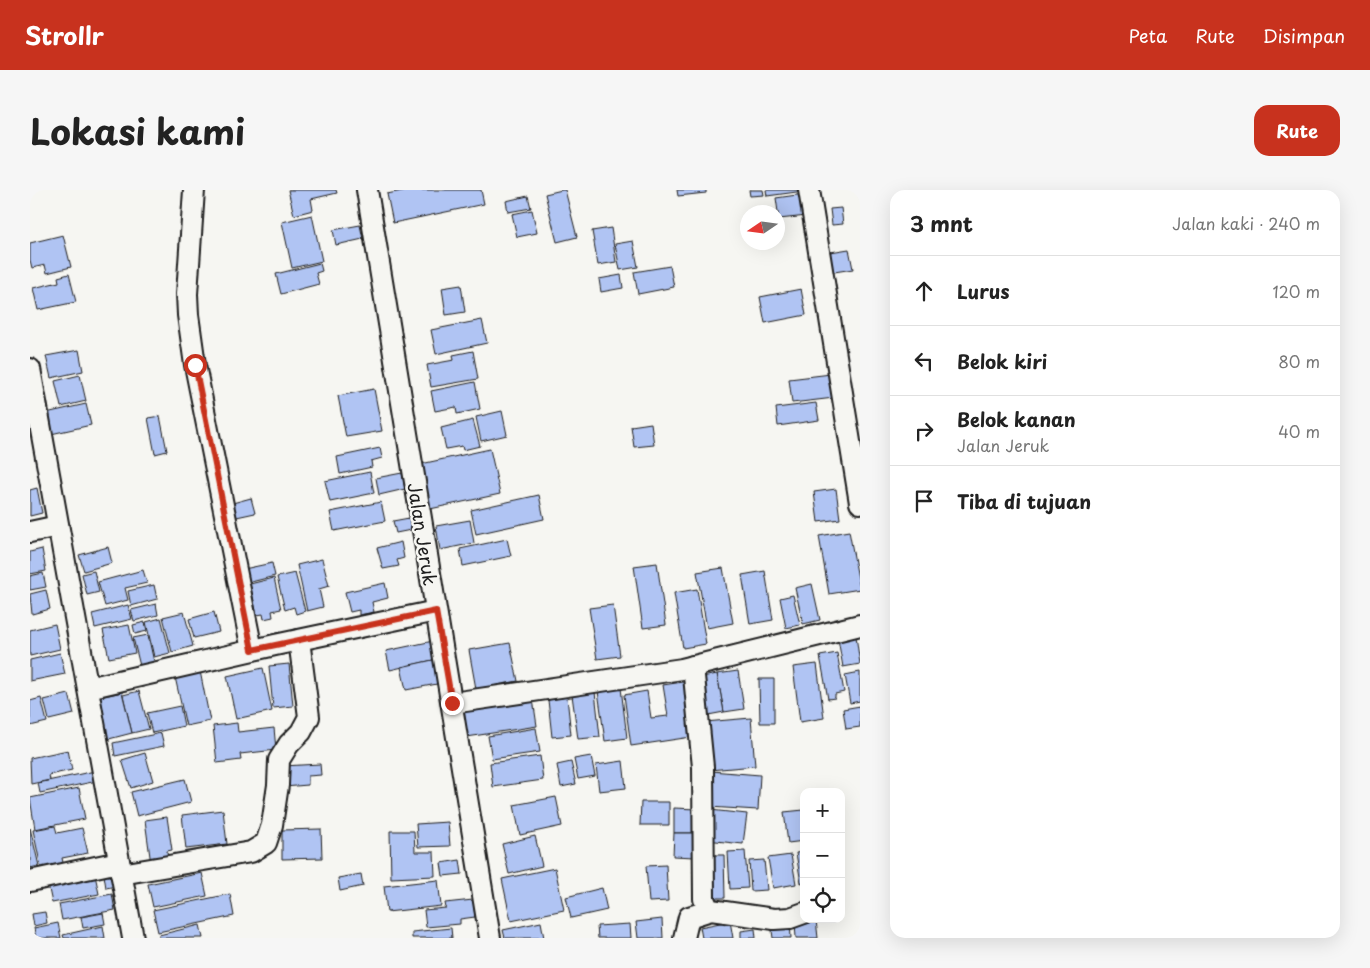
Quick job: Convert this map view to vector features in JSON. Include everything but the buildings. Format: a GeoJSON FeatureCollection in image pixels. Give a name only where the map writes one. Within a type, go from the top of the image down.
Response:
{"type":"FeatureCollection","features":[{"type":"Feature","properties":{"kind":"street"},"geometry":{"type":"LineString","coordinates":[[194,190],[187,294],[188,315],[195,365],[252,650]]}},
{"type":"Feature","properties":{"kind":"street"},"geometry":{"type":"LineString","coordinates":[[809,190],[860,503]]}},
{"type":"Feature","properties":{"kind":"street","name":"Jalan Jeruk"},"geometry":{"type":"LineString","coordinates":[[371,191],[436,611],[490,938]]}},
{"type":"Feature","properties":{"kind":"street"},"geometry":{"type":"LineString","coordinates":[[30,368],[133,938]]}},
{"type":"Feature","properties":{"kind":"street"},"geometry":{"type":"LineString","coordinates":[[30,532],[58,526]]}},
{"type":"Feature","properties":{"kind":"street"},"geometry":{"type":"LineString","coordinates":[[88,688],[252,650],[436,611]]}},
{"type":"Feature","properties":{"kind":"street"},"geometry":{"type":"LineString","coordinates":[[452,703],[693,666],[860,625]]}},
{"type":"Feature","properties":{"kind":"street"},"geometry":{"type":"LineString","coordinates":[[30,881],[252,852],[266,843],[272,825],[278,785],[279,760],[288,744],[301,732],[309,717],[299,640]]}},
{"type":"Feature","properties":{"kind":"street"},"geometry":{"type":"LineString","coordinates":[[693,666],[703,767],[704,899],[711,910]]}},
{"type":"Feature","properties":{"kind":"street"},"geometry":{"type":"LineString","coordinates":[[684,938],[689,917],[711,910],[774,919],[790,918],[800,914]]}},
{"type":"Feature","properties":{"kind":"route"},"geometry":{"type":"LineString","coordinates":[[195,365],[252,650],[436,611],[452,703]]}}]}
